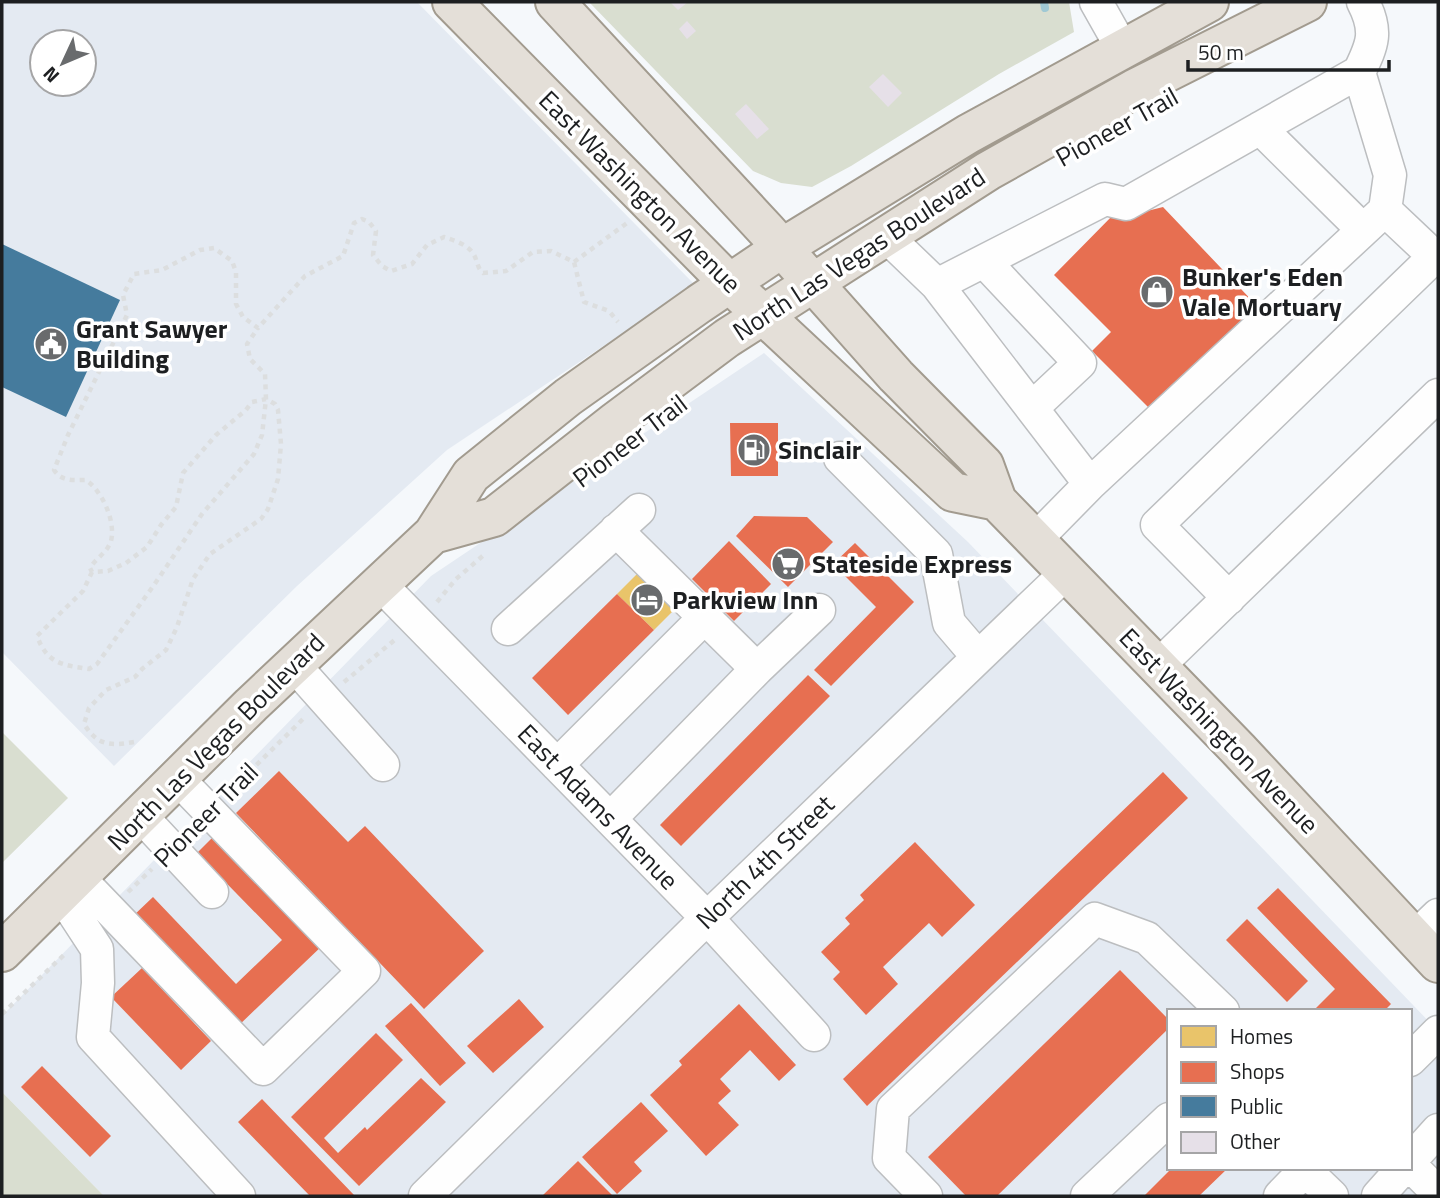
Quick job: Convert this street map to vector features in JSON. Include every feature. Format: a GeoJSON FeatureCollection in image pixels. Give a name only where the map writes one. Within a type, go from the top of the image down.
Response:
{"type":"FeatureCollection","features":[{"type":"Feature","properties":{"kind":"main road","name":"East Washington Avenue"},"geometry":{"type":"LineString","coordinates":[[452,2],[729,283],[953,492],[997,501]]}},
{"type":"Feature","properties":{"kind":"main road","name":"East Washington Avenue"},"geometry":{"type":"LineString","coordinates":[[555,2],[782,248],[895,376],[984,465],[997,501],[1430,939]]}},
{"type":"Feature","properties":{"kind":"main road","name":"North Las Vegas Boulevard"},"geometry":{"type":"LineString","coordinates":[[2,952],[293,665],[433,534],[471,475],[568,397],[782,248],[968,134],[1209,2]]}},
{"type":"Feature","properties":{"kind":"main road","name":"North Las Vegas Boulevard"},"geometry":{"type":"LineString","coordinates":[[433,534],[494,517],[719,344],[988,171],[1134,89],[1307,2]]}},
{"type":"Feature","properties":{"kind":"street"},"geometry":{"type":"LineString","coordinates":[[1096,2],[1122,48]]}},
{"type":"Feature","properties":{"kind":"street"},"geometry":{"type":"LineString","coordinates":[[937,285],[1105,199],[1126,204],[1359,72],[1372,47],[1373,21],[1363,2]]}},
{"type":"Feature","properties":{"kind":"street"},"geometry":{"type":"LineString","coordinates":[[1035,540],[1090,484],[1374,220],[1390,175],[1359,72]]}},
{"type":"Feature","properties":{"kind":"street"},"geometry":{"type":"LineString","coordinates":[[1229,598],[1157,525],[1436,259],[1374,220],[1260,128]]}},
{"type":"Feature","properties":{"kind":"street"},"geometry":{"type":"LineString","coordinates":[[886,235],[937,285],[1090,484]]}},
{"type":"Feature","properties":{"kind":"street"},"geometry":{"type":"LineString","coordinates":[[984,261],[1080,363],[1032,408]]}},
{"type":"Feature","properties":{"kind":"street"},"geometry":{"type":"LineString","coordinates":[[1158,666],[1438,395]]}},
{"type":"Feature","properties":{"kind":"street"},"geometry":{"type":"LineString","coordinates":[[840,458],[936,554],[949,623],[978,657]]}},
{"type":"Feature","properties":{"kind":"street"},"geometry":{"type":"LineString","coordinates":[[508,629],[628,520],[705,617],[757,669]]}},
{"type":"Feature","properties":{"kind":"street","name":"North 4th Street"},"geometry":{"type":"LineString","coordinates":[[432,1194],[468,1154],[707,918],[1066,573]]}},
{"type":"Feature","properties":{"kind":"street","name":"East Adams Avenue"},"geometry":{"type":"LineString","coordinates":[[379,583],[707,918],[814,1035]]}},
{"type":"Feature","properties":{"kind":"street"},"geometry":{"type":"LineString","coordinates":[[610,819],[757,669],[819,610]]}},
{"type":"Feature","properties":{"kind":"street"},"geometry":{"type":"LineString","coordinates":[[557,765],[705,617]]}},
{"type":"Feature","properties":{"kind":"street"},"geometry":{"type":"LineString","coordinates":[[293,665],[383,765]]}},
{"type":"Feature","properties":{"kind":"street"},"geometry":{"type":"LineString","coordinates":[[69,886],[110,910],[264,1069],[364,971],[178,779]]}},
{"type":"Feature","properties":{"kind":"street"},"geometry":{"type":"LineString","coordinates":[[141,816],[212,892]]}},
{"type":"Feature","properties":{"kind":"street"},"geometry":{"type":"LineString","coordinates":[[69,886],[87,933],[97,949],[98,983],[93,1037],[239,1196]]}},
{"type":"Feature","properties":{"kind":"street"},"geometry":{"type":"LineString","coordinates":[[926,1196],[889,1158],[893,1109],[1096,919],[1147,938],[1221,1009]]}},
{"type":"Feature","properties":{"kind":"street"},"geometry":{"type":"LineString","coordinates":[[1412,1058],[1438,1032]]}},
{"type":"Feature","properties":{"kind":"street"},"geometry":{"type":"LineString","coordinates":[[1087,1196],[1167,1121]]}},
{"type":"Feature","properties":{"kind":"street"},"geometry":{"type":"LineString","coordinates":[[1412,1161],[1438,1130]]}},
{"type":"Feature","properties":{"kind":"street"},"geometry":{"type":"LineString","coordinates":[[1412,1165],[1438,1193]]}},
{"type":"Feature","properties":{"kind":"street"},"geometry":{"type":"LineString","coordinates":[[1280,1196],[1306,1170]]}},
{"type":"Feature","properties":{"kind":"street"},"geometry":{"type":"LineString","coordinates":[[1308,1170],[1332,1196]]}},
{"type":"Feature","properties":{"kind":"street"},"geometry":{"type":"LineString","coordinates":[[1378,1196],[1401,1170]]}},
{"type":"Feature","properties":{"kind":"path"},"geometry":{"type":"LineString","coordinates":[[258,328],[243,317],[236,304],[236,272],[232,261],[214,248],[200,250],[162,270],[134,274],[123,295],[127,316],[68,435],[54,470],[59,477],[86,480],[103,499],[110,518],[111,541],[90,568],[92,572],[83,591],[37,636],[42,649],[52,660],[71,667],[89,669],[97,664],[202,514],[254,454],[262,435],[266,399],[265,374],[250,359],[247,344],[305,276],[343,256],[354,223],[362,219],[369,222],[376,231],[373,255],[382,266],[391,271],[412,264],[427,246],[444,237],[473,252],[478,268],[484,274],[506,271],[533,252],[551,251],[574,262]]}},
{"type":"Feature","properties":{"kind":"path"},"geometry":{"type":"LineString","coordinates":[[574,262],[634,219]]}},
{"type":"Feature","properties":{"kind":"path"},"geometry":{"type":"LineString","coordinates":[[574,262],[584,302],[609,311],[621,326]]}},
{"type":"Feature","properties":{"kind":"path"},"geometry":{"type":"LineString","coordinates":[[92,572],[108,571],[126,563],[147,547],[176,507],[183,473],[216,435],[252,402],[266,399],[275,404],[281,444],[278,479],[268,509],[261,519],[210,554],[193,579],[166,650],[135,677],[106,690],[89,708],[84,724],[92,736],[111,746],[134,742]]}},
{"type":"Feature","properties":{"kind":"path","name":"Pioneer Trail"},"geometry":{"type":"LineString","coordinates":[[209,811],[324,699],[402,634],[440,600],[456,579],[494,547]]}},
{"type":"Feature","properties":{"kind":"path","name":"Pioneer Trail"},"geometry":{"type":"LineString","coordinates":[[110,910],[172,850]]}},
{"type":"Feature","properties":{"kind":"path"},"geometry":{"type":"LineString","coordinates":[[2,1014],[87,933]]}},
{"type":"Feature","properties":{"kind":"shaded area"},"geometry":{"type":"Polygon","coordinates":[[[2,2],[417,2],[695,285],[447,450],[297,586],[114,766],[2,652],[2,2]]]}},
{"type":"Feature","properties":{"kind":"shaded area"},"geometry":{"type":"Polygon","coordinates":[[[589,2],[1069,2],[1074,32],[812,187],[781,183],[753,171],[589,2]]]}},
{"type":"Feature","properties":{"kind":"shaded area"},"geometry":{"type":"Polygon","coordinates":[[[764,353],[968,542],[1438,1031],[1438,1196],[104,1196],[2,1092],[2,1016],[431,576],[764,353]]]}},
{"type":"Feature","properties":{"kind":"shaded area"},"geometry":{"type":"Polygon","coordinates":[[[2,732],[68,798],[2,863],[2,732]]]}},
{"type":"Feature","properties":{"kind":"shaded area"},"geometry":{"type":"Polygon","coordinates":[[[2,1092],[104,1196],[2,1196],[2,1092]]]}},
{"type":"Feature","properties":{"kind":"building: Homes","name":"Parkview Inn"},"geometry":{"type":"Polygon","coordinates":[[[640,571],[677,607],[654,630],[617,594],[640,571]]]}},
{"type":"Feature","properties":{"kind":"building: Shops","name":"Bunker's Eden Vale Mortuary"},"geometry":{"type":"Polygon","coordinates":[[[1163,207],[1260,309],[1151,410],[1092,351],[1111,332],[1054,275],[1117,211],[1135,214],[1163,207]]]}},
{"type":"Feature","properties":{"kind":"building: Shops","name":"Sinclair"},"geometry":{"type":"Polygon","coordinates":[[[730,423],[778,423],[778,476],[731,476],[730,423]]]}},
{"type":"Feature","properties":{"kind":"building: Shops","name":"Stateside Express"},"geometry":{"type":"Polygon","coordinates":[[[754,516],[807,517],[833,542],[788,587],[736,536],[754,516]]]}},
{"type":"Feature","properties":{"kind":"building: Shops"},"geometry":{"type":"Polygon","coordinates":[[[729,541],[771,584],[734,621],[692,579],[729,541]]]}},
{"type":"Feature","properties":{"kind":"building: Shops"},"geometry":{"type":"Polygon","coordinates":[[[855,543],[914,602],[831,686],[814,670],[876,607],[833,564],[855,543]]]}},
{"type":"Feature","properties":{"kind":"building: Shops"},"geometry":{"type":"Polygon","coordinates":[[[617,594],[654,630],[568,715],[532,678],[617,594]]]}},
{"type":"Feature","properties":{"kind":"building: Shops"},"geometry":{"type":"Polygon","coordinates":[[[808,675],[830,696],[681,846],[660,825],[808,675]]]}},
{"type":"Feature","properties":{"kind":"building: Shops"},"geometry":{"type":"Polygon","coordinates":[[[279,771],[348,842],[365,826],[484,951],[424,1009],[236,813],[279,771]]]}},
{"type":"Feature","properties":{"kind":"building: Shops"},"geometry":{"type":"Polygon","coordinates":[[[1163,772],[1188,798],[867,1106],[843,1079],[1163,772]]]}},
{"type":"Feature","properties":{"kind":"building: Shops"},"geometry":{"type":"Polygon","coordinates":[[[217,833],[324,944],[237,1027],[132,917],[153,897],[236,984],[282,940],[197,853],[217,833]]]}},
{"type":"Feature","properties":{"kind":"building: Shops"},"geometry":{"type":"Polygon","coordinates":[[[915,842],[975,905],[942,937],[929,923],[883,967],[898,984],[866,1015],[833,979],[840,972],[821,952],[850,924],[845,918],[864,900],[860,895],[915,842]]]}},
{"type":"Feature","properties":{"kind":"building: Shops"},"geometry":{"type":"Polygon","coordinates":[[[1278,888],[1391,1004],[1386,1009],[1315,1009],[1335,989],[1257,908],[1278,888]]]}},
{"type":"Feature","properties":{"kind":"building: Shops"},"geometry":{"type":"Polygon","coordinates":[[[1247,919],[1308,981],[1287,1002],[1226,940],[1247,919]]]}},
{"type":"Feature","properties":{"kind":"building: Shops"},"geometry":{"type":"Polygon","coordinates":[[[142,968],[211,1041],[181,1070],[111,997],[142,968]]]}},
{"type":"Feature","properties":{"kind":"building: Shops"},"geometry":{"type":"Polygon","coordinates":[[[1120,970],[1167,1018],[1167,1030],[997,1196],[966,1196],[928,1157],[1120,970]]]}},
{"type":"Feature","properties":{"kind":"building: Shops"},"geometry":{"type":"Polygon","coordinates":[[[519,999],[544,1027],[493,1073],[467,1046],[519,999]]]}},
{"type":"Feature","properties":{"kind":"building: Shops"},"geometry":{"type":"Polygon","coordinates":[[[411,1003],[466,1063],[440,1086],[385,1026],[411,1003]]]}},
{"type":"Feature","properties":{"kind":"building: Shops"},"geometry":{"type":"Polygon","coordinates":[[[739,1004],[796,1065],[779,1081],[750,1050],[720,1079],[731,1091],[718,1103],[739,1125],[706,1156],[650,1095],[682,1065],[679,1061],[739,1004]]]}},
{"type":"Feature","properties":{"kind":"building: Shops"},"geometry":{"type":"Polygon","coordinates":[[[376,1033],[403,1060],[324,1138],[338,1153],[365,1127],[367,1130],[421,1078],[446,1102],[359,1186],[291,1117],[376,1033]]]}},
{"type":"Feature","properties":{"kind":"building: Shops"},"geometry":{"type":"Polygon","coordinates":[[[42,1066],[111,1136],[90,1157],[21,1087],[42,1066]]]}},
{"type":"Feature","properties":{"kind":"building: Shops"},"geometry":{"type":"Polygon","coordinates":[[[262,1099],[353,1196],[310,1196],[238,1122],[262,1099]]]}},
{"type":"Feature","properties":{"kind":"building: Shops"},"geometry":{"type":"Polygon","coordinates":[[[641,1102],[668,1131],[634,1162],[642,1171],[617,1194],[582,1157],[641,1102]]]}},
{"type":"Feature","properties":{"kind":"building: Shops"},"geometry":{"type":"Polygon","coordinates":[[[578,1161],[611,1196],[542,1196],[578,1161]]]}},
{"type":"Feature","properties":{"kind":"building: Shops"},"geometry":{"type":"Polygon","coordinates":[[[1170,1170],[1226,1170],[1199,1196],[1144,1196],[1170,1170]]]}},
{"type":"Feature","properties":{"kind":"building: Public","name":"Grant Sawyer Building"},"geometry":{"type":"Polygon","coordinates":[[[2,244],[120,300],[66,417],[2,387],[2,244]]]}},
{"type":"Feature","properties":{"kind":"building: Other"},"geometry":{"type":"Polygon","coordinates":[[[670,2],[688,2],[678,10],[670,2]]]}},
{"type":"Feature","properties":{"kind":"building: Other"},"geometry":{"type":"Polygon","coordinates":[[[687,21],[696,31],[687,39],[679,29],[687,21]]]}},
{"type":"Feature","properties":{"kind":"building: Other"},"geometry":{"type":"Polygon","coordinates":[[[883,74],[902,93],[888,107],[869,87],[883,74]]]}},
{"type":"Feature","properties":{"kind":"building: Other"},"geometry":{"type":"Polygon","coordinates":[[[746,104],[769,129],[757,139],[735,114],[746,104]]]}},
{"type":"Feature","properties":{"kind":"waterway"},"geometry":{"type":"LineString","coordinates":[[1044,2],[1045,8]]}},
{"type":"Feature","properties":{"kind":"place","name":"Bunker's Eden Vale Mortuary"},"geometry":{"type":"Point","coordinates":[1157,292]}},
{"type":"Feature","properties":{"kind":"place","name":"Grant Sawyer Building"},"geometry":{"type":"Point","coordinates":[51,344]}},
{"type":"Feature","properties":{"kind":"place","name":"Sinclair"},"geometry":{"type":"Point","coordinates":[754,450]}},
{"type":"Feature","properties":{"kind":"place","name":"Stateside Express"},"geometry":{"type":"Point","coordinates":[788,564]}},
{"type":"Feature","properties":{"kind":"place","name":"Parkview Inn"},"geometry":{"type":"Point","coordinates":[647,600]}}]}
